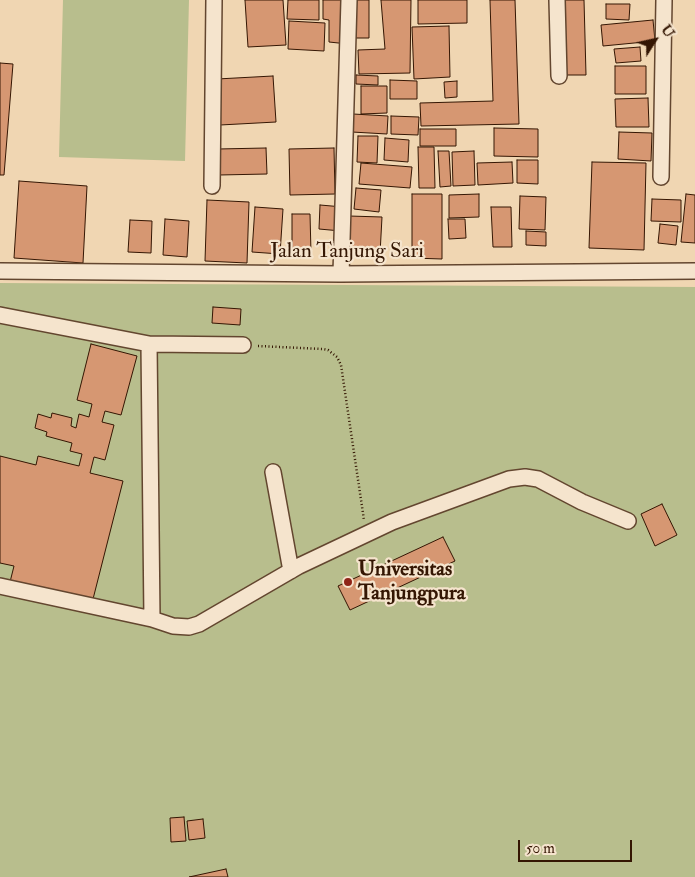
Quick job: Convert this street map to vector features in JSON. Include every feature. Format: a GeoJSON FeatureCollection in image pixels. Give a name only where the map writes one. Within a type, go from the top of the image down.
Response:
{"type":"FeatureCollection","features":[{"type":"Feature","properties":{"kind":"street"},"geometry":{"type":"LineString","coordinates":[[212,186],[214,0]]}},
{"type":"Feature","properties":{"kind":"street"},"geometry":{"type":"LineString","coordinates":[[341,274],[349,0]]}},
{"type":"Feature","properties":{"kind":"street"},"geometry":{"type":"LineString","coordinates":[[558,0],[559,76]]}},
{"type":"Feature","properties":{"kind":"street"},"geometry":{"type":"LineString","coordinates":[[661,177],[664,0]]}},
{"type":"Feature","properties":{"kind":"street","name":"Jalan Tanjung Sari"},"geometry":{"type":"LineString","coordinates":[[0,271],[341,274],[695,271]]}},
{"type":"Feature","properties":{"kind":"street"},"geometry":{"type":"LineString","coordinates":[[0,315],[149,344],[243,345]]}},
{"type":"Feature","properties":{"kind":"street"},"geometry":{"type":"LineString","coordinates":[[149,344],[152,619]]}},
{"type":"Feature","properties":{"kind":"street"},"geometry":{"type":"LineString","coordinates":[[273,472],[291,571]]}},
{"type":"Feature","properties":{"kind":"street"},"geometry":{"type":"LineString","coordinates":[[0,586],[152,619],[172,626],[189,627],[199,624],[291,571],[366,534],[392,522],[509,479],[525,477],[538,479],[582,502],[628,521]]}},
{"type":"Feature","properties":{"kind":"path"},"geometry":{"type":"LineString","coordinates":[[243,345],[323,349],[328,350],[337,357],[341,365],[366,534]]}},
{"type":"Feature","properties":{"kind":"green space"},"geometry":{"type":"Polygon","coordinates":[[[63,0],[189,0],[185,161],[59,157],[63,0]]]}},
{"type":"Feature","properties":{"kind":"green space","name":"Universitas Tanjungpura"},"geometry":{"type":"Polygon","coordinates":[[[0,283],[695,287],[695,877],[0,877],[0,283]]]}},
{"type":"Feature","properties":{"kind":"building"},"geometry":{"type":"Polygon","coordinates":[[[245,0],[283,0],[286,45],[248,47],[245,0]]]}},
{"type":"Feature","properties":{"kind":"building"},"geometry":{"type":"Polygon","coordinates":[[[288,0],[319,0],[319,20],[287,19],[288,0]]]}},
{"type":"Feature","properties":{"kind":"building"},"geometry":{"type":"Polygon","coordinates":[[[323,0],[347,0],[348,44],[329,42],[329,20],[323,19],[323,0]]]}},
{"type":"Feature","properties":{"kind":"building"},"geometry":{"type":"Polygon","coordinates":[[[355,0],[369,0],[369,38],[355,38],[355,0]]]}},
{"type":"Feature","properties":{"kind":"building"},"geometry":{"type":"Polygon","coordinates":[[[381,0],[411,0],[410,73],[359,74],[358,50],[385,49],[381,0]]]}},
{"type":"Feature","properties":{"kind":"building"},"geometry":{"type":"Polygon","coordinates":[[[418,0],[467,0],[467,23],[418,24],[418,0]]]}},
{"type":"Feature","properties":{"kind":"building"},"geometry":{"type":"Polygon","coordinates":[[[490,0],[515,0],[519,124],[421,126],[420,103],[493,101],[490,0]]]}},
{"type":"Feature","properties":{"kind":"building"},"geometry":{"type":"Polygon","coordinates":[[[561,0],[584,0],[586,75],[563,75],[561,0]]]}},
{"type":"Feature","properties":{"kind":"building"},"geometry":{"type":"Polygon","coordinates":[[[606,4],[630,4],[629,20],[606,19],[606,4]]]}},
{"type":"Feature","properties":{"kind":"building"},"geometry":{"type":"Polygon","coordinates":[[[653,20],[655,41],[603,46],[601,25],[653,20]]]}},
{"type":"Feature","properties":{"kind":"building"},"geometry":{"type":"Polygon","coordinates":[[[289,21],[325,23],[324,51],[288,49],[289,21]]]}},
{"type":"Feature","properties":{"kind":"building"},"geometry":{"type":"Polygon","coordinates":[[[449,26],[450,77],[414,79],[412,27],[449,26]]]}},
{"type":"Feature","properties":{"kind":"building"},"geometry":{"type":"Polygon","coordinates":[[[640,47],[641,61],[616,63],[614,49],[640,47]]]}},
{"type":"Feature","properties":{"kind":"building"},"geometry":{"type":"Polygon","coordinates":[[[0,63],[13,64],[4,175],[0,175],[0,63]]]}},
{"type":"Feature","properties":{"kind":"building"},"geometry":{"type":"Polygon","coordinates":[[[615,66],[646,66],[646,94],[615,94],[615,66]]]}},
{"type":"Feature","properties":{"kind":"building"},"geometry":{"type":"Polygon","coordinates":[[[356,75],[378,76],[378,85],[356,84],[356,75]]]}},
{"type":"Feature","properties":{"kind":"building"},"geometry":{"type":"Polygon","coordinates":[[[273,76],[276,122],[220,125],[217,79],[273,76]]]}},
{"type":"Feature","properties":{"kind":"building"},"geometry":{"type":"Polygon","coordinates":[[[390,80],[417,81],[417,99],[390,99],[390,80]]]}},
{"type":"Feature","properties":{"kind":"building"},"geometry":{"type":"Polygon","coordinates":[[[457,81],[457,97],[445,98],[444,82],[457,81]]]}},
{"type":"Feature","properties":{"kind":"building"},"geometry":{"type":"Polygon","coordinates":[[[361,86],[387,86],[387,113],[361,114],[361,86]]]}},
{"type":"Feature","properties":{"kind":"building"},"geometry":{"type":"Polygon","coordinates":[[[648,98],[649,127],[616,127],[615,99],[648,98]]]}},
{"type":"Feature","properties":{"kind":"building"},"geometry":{"type":"Polygon","coordinates":[[[353,114],[388,116],[387,134],[352,132],[353,114]]]}},
{"type":"Feature","properties":{"kind":"building"},"geometry":{"type":"Polygon","coordinates":[[[391,116],[419,117],[418,135],[391,134],[391,116]]]}},
{"type":"Feature","properties":{"kind":"building"},"geometry":{"type":"Polygon","coordinates":[[[494,128],[538,129],[538,157],[494,156],[494,128]]]}},
{"type":"Feature","properties":{"kind":"building"},"geometry":{"type":"Polygon","coordinates":[[[420,129],[456,129],[456,146],[420,146],[420,129]]]}},
{"type":"Feature","properties":{"kind":"building"},"geometry":{"type":"Polygon","coordinates":[[[619,132],[652,133],[651,161],[618,159],[619,132]]]}},
{"type":"Feature","properties":{"kind":"building"},"geometry":{"type":"Polygon","coordinates":[[[358,136],[378,136],[377,163],[357,162],[358,136]]]}},
{"type":"Feature","properties":{"kind":"building"},"geometry":{"type":"Polygon","coordinates":[[[385,138],[409,140],[408,162],[384,160],[385,138]]]}},
{"type":"Feature","properties":{"kind":"building"},"geometry":{"type":"Polygon","coordinates":[[[418,147],[434,147],[435,188],[419,188],[418,147]]]}},
{"type":"Feature","properties":{"kind":"building"},"geometry":{"type":"Polygon","coordinates":[[[266,148],[267,174],[219,175],[218,149],[266,148]]]}},
{"type":"Feature","properties":{"kind":"building"},"geometry":{"type":"Polygon","coordinates":[[[334,148],[335,194],[290,195],[289,149],[334,148]]]}},
{"type":"Feature","properties":{"kind":"building"},"geometry":{"type":"Polygon","coordinates":[[[438,151],[449,151],[451,186],[440,187],[438,151]]]}},
{"type":"Feature","properties":{"kind":"building"},"geometry":{"type":"Polygon","coordinates":[[[474,151],[475,185],[453,186],[452,152],[474,151]]]}},
{"type":"Feature","properties":{"kind":"building"},"geometry":{"type":"Polygon","coordinates":[[[517,160],[538,160],[538,184],[517,183],[517,160]]]}},
{"type":"Feature","properties":{"kind":"building"},"geometry":{"type":"Polygon","coordinates":[[[512,162],[513,183],[478,185],[477,163],[512,162]]]}},
{"type":"Feature","properties":{"kind":"building"},"geometry":{"type":"Polygon","coordinates":[[[592,162],[646,163],[644,250],[589,248],[592,162]]]}},
{"type":"Feature","properties":{"kind":"building"},"geometry":{"type":"Polygon","coordinates":[[[361,163],[412,167],[410,188],[359,184],[361,163]]]}},
{"type":"Feature","properties":{"kind":"building"},"geometry":{"type":"Polygon","coordinates":[[[19,181],[87,186],[83,263],[14,258],[19,181]]]}},
{"type":"Feature","properties":{"kind":"building"},"geometry":{"type":"Polygon","coordinates":[[[356,188],[381,190],[379,212],[354,209],[356,188]]]}},
{"type":"Feature","properties":{"kind":"building"},"geometry":{"type":"Polygon","coordinates":[[[412,194],[442,194],[442,259],[412,258],[412,194]]]}},
{"type":"Feature","properties":{"kind":"building"},"geometry":{"type":"Polygon","coordinates":[[[479,194],[479,217],[449,218],[449,195],[479,194]]]}},
{"type":"Feature","properties":{"kind":"building"},"geometry":{"type":"Polygon","coordinates":[[[686,194],[695,195],[695,243],[681,242],[686,194]]]}},
{"type":"Feature","properties":{"kind":"building"},"geometry":{"type":"Polygon","coordinates":[[[520,196],[546,197],[545,230],[519,229],[520,196]]]}},
{"type":"Feature","properties":{"kind":"building"},"geometry":{"type":"Polygon","coordinates":[[[652,199],[681,200],[681,222],[651,221],[652,199]]]}},
{"type":"Feature","properties":{"kind":"building"},"geometry":{"type":"Polygon","coordinates":[[[207,200],[249,202],[247,263],[205,261],[207,200]]]}},
{"type":"Feature","properties":{"kind":"building"},"geometry":{"type":"Polygon","coordinates":[[[320,205],[343,207],[341,231],[319,229],[320,205]]]}},
{"type":"Feature","properties":{"kind":"building"},"geometry":{"type":"Polygon","coordinates":[[[255,207],[283,209],[280,254],[252,252],[255,207]]]}},
{"type":"Feature","properties":{"kind":"building"},"geometry":{"type":"Polygon","coordinates":[[[491,207],[511,207],[512,247],[493,247],[491,207]]]}},
{"type":"Feature","properties":{"kind":"building"},"geometry":{"type":"Polygon","coordinates":[[[292,214],[310,214],[311,253],[292,253],[292,214]]]}},
{"type":"Feature","properties":{"kind":"building"},"geometry":{"type":"Polygon","coordinates":[[[349,216],[382,217],[380,254],[347,252],[349,216]]]}},
{"type":"Feature","properties":{"kind":"building"},"geometry":{"type":"Polygon","coordinates":[[[165,219],[189,221],[187,257],[163,255],[165,219]]]}},
{"type":"Feature","properties":{"kind":"building"},"geometry":{"type":"Polygon","coordinates":[[[448,219],[465,219],[466,238],[449,239],[448,219]]]}},
{"type":"Feature","properties":{"kind":"building"},"geometry":{"type":"Polygon","coordinates":[[[130,220],[152,221],[151,253],[128,252],[130,220]]]}},
{"type":"Feature","properties":{"kind":"building"},"geometry":{"type":"Polygon","coordinates":[[[660,224],[678,226],[676,245],[658,243],[660,224]]]}},
{"type":"Feature","properties":{"kind":"building"},"geometry":{"type":"Polygon","coordinates":[[[526,231],[546,232],[546,246],[526,245],[526,231]]]}},
{"type":"Feature","properties":{"kind":"building"},"geometry":{"type":"Polygon","coordinates":[[[213,307],[241,309],[240,325],[212,323],[213,307]]]}},
{"type":"Feature","properties":{"kind":"building"},"geometry":{"type":"Polygon","coordinates":[[[91,344],[137,356],[121,415],[105,411],[102,422],[114,425],[105,460],[94,457],[90,473],[123,481],[92,603],[10,582],[14,566],[0,563],[0,456],[36,465],[38,456],[79,466],[82,454],[70,451],[72,443],[46,436],[47,432],[35,428],[38,414],[51,418],[52,413],[72,418],[71,426],[76,428],[79,414],[89,417],[92,404],[77,400],[91,344]]]}},
{"type":"Feature","properties":{"kind":"building"},"geometry":{"type":"Polygon","coordinates":[[[662,504],[677,535],[655,546],[641,514],[662,504]]]}},
{"type":"Feature","properties":{"kind":"building"},"geometry":{"type":"Polygon","coordinates":[[[443,537],[455,561],[350,610],[338,586],[443,537]]]}},
{"type":"Feature","properties":{"kind":"building"},"geometry":{"type":"Polygon","coordinates":[[[184,817],[186,841],[171,842],[170,818],[184,817]]]}},
{"type":"Feature","properties":{"kind":"building"},"geometry":{"type":"Polygon","coordinates":[[[203,819],[205,838],[189,840],[187,821],[203,819]]]}},
{"type":"Feature","properties":{"kind":"building"},"geometry":{"type":"Polygon","coordinates":[[[226,869],[228,877],[189,877],[226,869]]]}},
{"type":"Feature","properties":{"kind":"place","name":"Universitas Tanjungpura"},"geometry":{"type":"Point","coordinates":[348,582]}}]}
